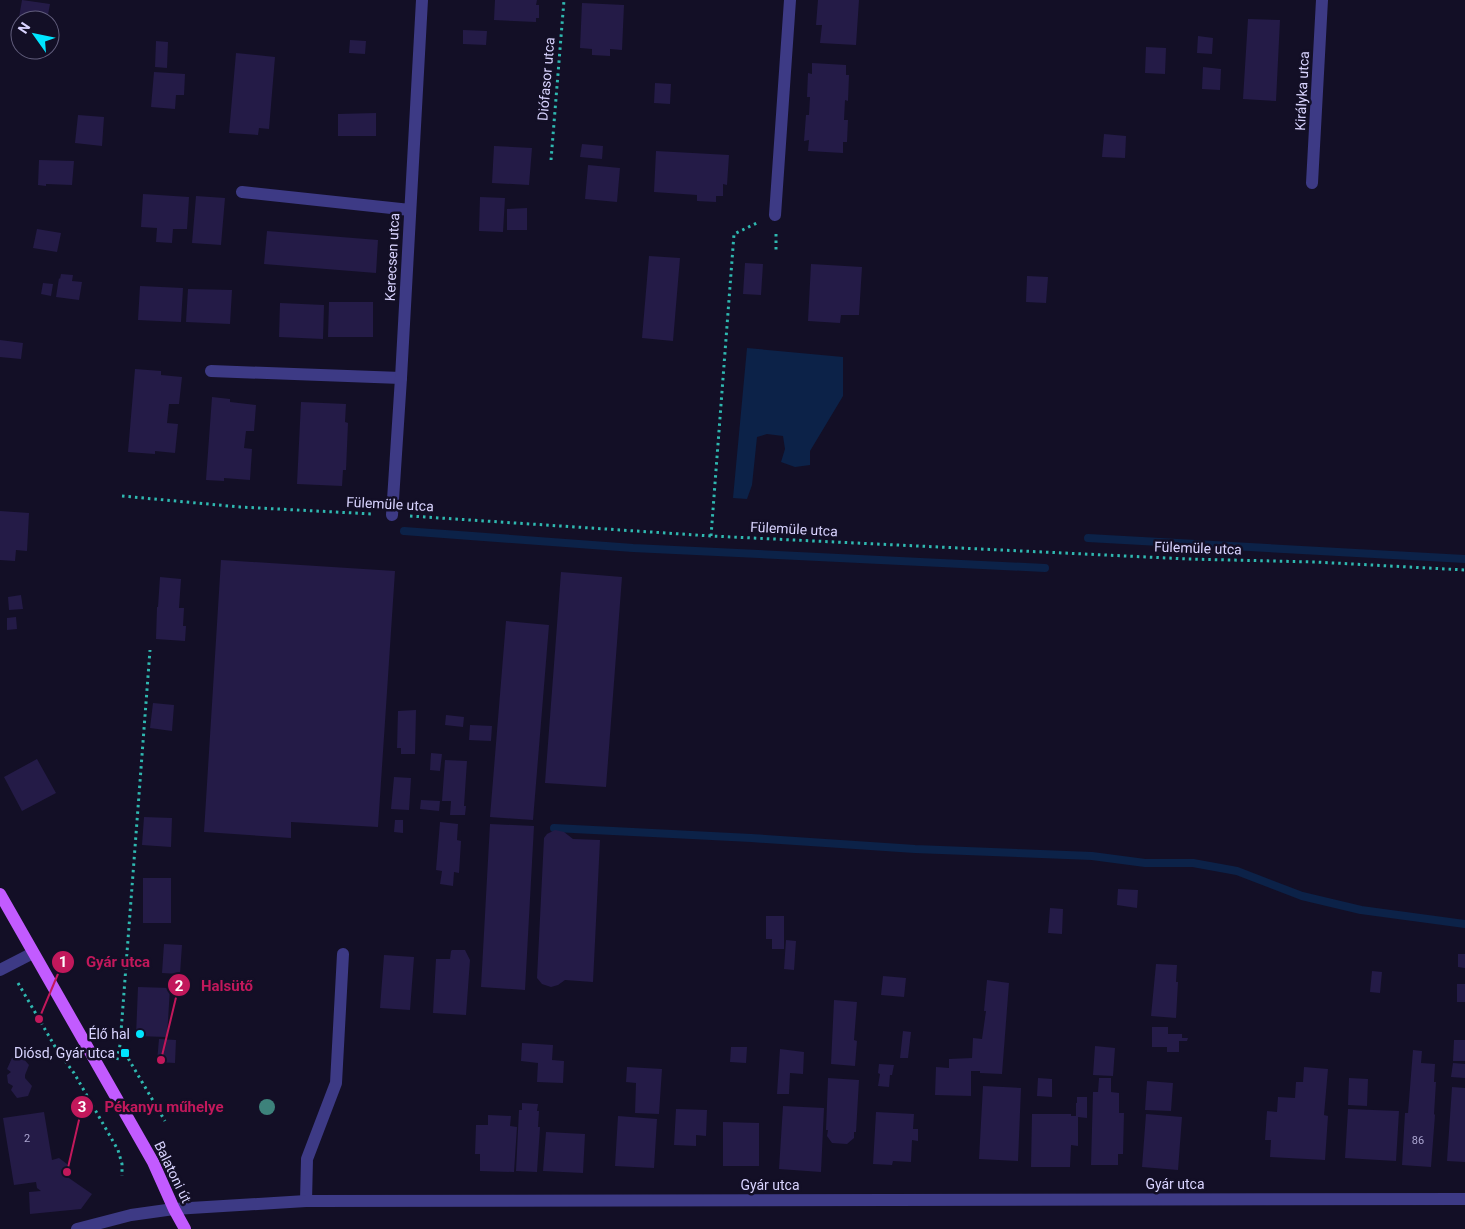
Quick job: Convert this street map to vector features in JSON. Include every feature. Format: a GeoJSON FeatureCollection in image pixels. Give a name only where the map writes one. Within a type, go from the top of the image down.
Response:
{"type":"FeatureCollection","features":[{"type":"Feature","properties":{"kind":"main road","name":"Balatoni út"},"geometry":{"type":"LineString","coordinates":[[0,894],[153,1162],[185,1229]]}},
{"type":"Feature","properties":{"kind":"street","name":"Kerecsen utca"},"geometry":{"type":"LineString","coordinates":[[392,515],[422,0]]}},
{"type":"Feature","properties":{"kind":"street"},"geometry":{"type":"LineString","coordinates":[[775,215],[790,0]]}},
{"type":"Feature","properties":{"kind":"street","name":"Királyka utca"},"geometry":{"type":"LineString","coordinates":[[1312,183],[1322,0]]}},
{"type":"Feature","properties":{"kind":"street"},"geometry":{"type":"LineString","coordinates":[[242,192],[410,210]]}},
{"type":"Feature","properties":{"kind":"street"},"geometry":{"type":"LineString","coordinates":[[211,371],[401,378]]}},
{"type":"Feature","properties":{"kind":"street"},"geometry":{"type":"LineString","coordinates":[[0,970],[33,953]]}},
{"type":"Feature","properties":{"kind":"street"},"geometry":{"type":"LineString","coordinates":[[306,1201],[307,1159],[336,1082],[343,954]]}},
{"type":"Feature","properties":{"kind":"street","name":"Gyár utca"},"geometry":{"type":"LineString","coordinates":[[77,1229],[131,1216],[174,1209],[306,1201],[1465,1199]]}},
{"type":"Feature","properties":{"kind":"path","name":"Diófasor utca"},"geometry":{"type":"LineString","coordinates":[[550,160],[564,0]]}},
{"type":"Feature","properties":{"kind":"path"},"geometry":{"type":"LineString","coordinates":[[711,536],[734,234],[775,215]]}},
{"type":"Feature","properties":{"kind":"path","name":"Fülemüle utca"},"geometry":{"type":"LineString","coordinates":[[122,496],[240,507],[711,536],[1179,559],[1315,562],[1465,570]]}},
{"type":"Feature","properties":{"kind":"path"},"geometry":{"type":"LineString","coordinates":[[110,1087],[120,1044],[150,650]]}},
{"type":"Feature","properties":{"kind":"path"},"geometry":{"type":"LineString","coordinates":[[15,979],[57,1050],[74,1073],[118,1150],[122,1164],[122,1176]]}},
{"type":"Feature","properties":{"kind":"path"},"geometry":{"type":"LineString","coordinates":[[125,1054],[165,1121]]}},
{"type":"Feature","properties":{"kind":"water"},"geometry":{"type":"Polygon","coordinates":[[[747,348],[843,357],[843,396],[810,451],[810,465],[795,467],[781,462],[785,449],[783,436],[767,434],[757,437],[752,485],[747,499],[733,498],[747,348]]]}},
{"type":"Feature","properties":{"kind":"building"},"geometry":{"type":"Polygon","coordinates":[[[22,0],[50,4],[49,10],[20,10],[22,0]]]}},
{"type":"Feature","properties":{"kind":"building"},"geometry":{"type":"Polygon","coordinates":[[[495,0],[537,0],[536,5],[539,5],[539,18],[536,18],[536,22],[494,20],[495,0]]]}},
{"type":"Feature","properties":{"kind":"building"},"geometry":{"type":"Polygon","coordinates":[[[818,0],[859,0],[856,45],[820,43],[822,25],[816,25],[818,0]]]}},
{"type":"Feature","properties":{"kind":"building"},"geometry":{"type":"Polygon","coordinates":[[[582,3],[624,5],[622,50],[610,49],[610,56],[592,55],[592,49],[580,48],[582,3]]]}},
{"type":"Feature","properties":{"kind":"building"},"geometry":{"type":"Polygon","coordinates":[[[1248,19],[1280,20],[1276,101],[1243,99],[1248,19]]]}},
{"type":"Feature","properties":{"kind":"building"},"geometry":{"type":"Polygon","coordinates":[[[463,30],[487,31],[486,45],[463,44],[463,30]]]}},
{"type":"Feature","properties":{"kind":"building"},"geometry":{"type":"Polygon","coordinates":[[[1198,36],[1213,38],[1212,54],[1197,53],[1198,36]]]}},
{"type":"Feature","properties":{"kind":"building"},"geometry":{"type":"Polygon","coordinates":[[[350,40],[366,41],[365,54],[349,53],[350,40]]]}},
{"type":"Feature","properties":{"kind":"building"},"geometry":{"type":"Polygon","coordinates":[[[156,41],[168,42],[167,68],[155,67],[156,41]]]}},
{"type":"Feature","properties":{"kind":"building"},"geometry":{"type":"Polygon","coordinates":[[[1146,47],[1166,48],[1165,74],[1145,73],[1146,47]]]}},
{"type":"Feature","properties":{"kind":"building"},"geometry":{"type":"Polygon","coordinates":[[[236,53],[275,57],[269,129],[259,128],[258,135],[229,133],[236,53]]]}},
{"type":"Feature","properties":{"kind":"building"},"geometry":{"type":"Polygon","coordinates":[[[812,63],[846,65],[846,75],[849,75],[848,101],[845,100],[844,120],[848,120],[847,142],[843,142],[843,153],[808,151],[809,140],[804,141],[806,115],[809,115],[810,97],[807,97],[808,73],[812,74],[812,63]]]}},
{"type":"Feature","properties":{"kind":"building"},"geometry":{"type":"Polygon","coordinates":[[[1203,67],[1221,69],[1220,90],[1202,89],[1203,67]]]}},
{"type":"Feature","properties":{"kind":"building"},"geometry":{"type":"Polygon","coordinates":[[[154,72],[185,74],[184,95],[176,95],[175,109],[151,107],[154,72]]]}},
{"type":"Feature","properties":{"kind":"building"},"geometry":{"type":"Polygon","coordinates":[[[655,83],[671,84],[670,104],[654,103],[655,83]]]}},
{"type":"Feature","properties":{"kind":"building"},"geometry":{"type":"Polygon","coordinates":[[[376,113],[376,136],[338,136],[338,114],[376,113]]]}},
{"type":"Feature","properties":{"kind":"building"},"geometry":{"type":"Polygon","coordinates":[[[78,115],[104,117],[102,146],[75,143],[78,115]]]}},
{"type":"Feature","properties":{"kind":"building"},"geometry":{"type":"Polygon","coordinates":[[[1104,134],[1126,136],[1125,158],[1102,157],[1104,134]]]}},
{"type":"Feature","properties":{"kind":"building"},"geometry":{"type":"Polygon","coordinates":[[[582,144],[603,146],[602,159],[580,157],[582,144]]]}},
{"type":"Feature","properties":{"kind":"building"},"geometry":{"type":"Polygon","coordinates":[[[494,146],[532,148],[529,185],[492,183],[494,146]]]}},
{"type":"Feature","properties":{"kind":"building"},"geometry":{"type":"Polygon","coordinates":[[[656,151],[729,155],[727,185],[723,184],[723,196],[716,196],[716,202],[697,201],[697,195],[654,192],[656,151]]]}},
{"type":"Feature","properties":{"kind":"building"},"geometry":{"type":"Polygon","coordinates":[[[39,160],[74,161],[72,185],[38,185],[39,160]]]}},
{"type":"Feature","properties":{"kind":"building"},"geometry":{"type":"Polygon","coordinates":[[[588,165],[620,168],[617,202],[585,199],[588,165]]]}},
{"type":"Feature","properties":{"kind":"building"},"geometry":{"type":"Polygon","coordinates":[[[143,194],[189,197],[187,229],[173,229],[172,243],[156,242],[157,228],[141,227],[143,194]]]}},
{"type":"Feature","properties":{"kind":"building"},"geometry":{"type":"Polygon","coordinates":[[[196,196],[225,198],[221,245],[192,243],[196,196]]]}},
{"type":"Feature","properties":{"kind":"building"},"geometry":{"type":"Polygon","coordinates":[[[480,197],[505,198],[503,232],[479,231],[480,197]]]}},
{"type":"Feature","properties":{"kind":"building"},"geometry":{"type":"Polygon","coordinates":[[[527,208],[527,230],[507,230],[507,209],[527,208]]]}},
{"type":"Feature","properties":{"kind":"building"},"geometry":{"type":"Polygon","coordinates":[[[37,229],[61,233],[57,252],[33,248],[37,229]]]}},
{"type":"Feature","properties":{"kind":"building"},"geometry":{"type":"Polygon","coordinates":[[[267,231],[378,240],[376,273],[264,264],[267,231]]]}},
{"type":"Feature","properties":{"kind":"building"},"geometry":{"type":"Polygon","coordinates":[[[649,256],[680,258],[673,341],[642,338],[649,256]]]}},
{"type":"Feature","properties":{"kind":"building"},"geometry":{"type":"Polygon","coordinates":[[[745,263],[763,264],[761,295],[743,294],[745,263]]]}},
{"type":"Feature","properties":{"kind":"building"},"geometry":{"type":"Polygon","coordinates":[[[811,264],[862,267],[859,315],[841,315],[840,323],[808,321],[811,264]]]}},
{"type":"Feature","properties":{"kind":"building"},"geometry":{"type":"Polygon","coordinates":[[[61,274],[73,275],[72,281],[82,282],[79,300],[56,297],[61,274]]]}},
{"type":"Feature","properties":{"kind":"building"},"geometry":{"type":"Polygon","coordinates":[[[1027,276],[1048,277],[1046,303],[1026,302],[1027,276]]]}},
{"type":"Feature","properties":{"kind":"building"},"geometry":{"type":"Polygon","coordinates":[[[43,283],[53,284],[51,296],[41,294],[43,283]]]}},
{"type":"Feature","properties":{"kind":"building"},"geometry":{"type":"Polygon","coordinates":[[[140,286],[183,288],[181,322],[138,320],[140,286]]]}},
{"type":"Feature","properties":{"kind":"building"},"geometry":{"type":"Polygon","coordinates":[[[188,289],[232,290],[230,324],[186,322],[188,289]]]}},
{"type":"Feature","properties":{"kind":"building"},"geometry":{"type":"Polygon","coordinates":[[[329,302],[373,302],[373,337],[328,337],[329,302]]]}},
{"type":"Feature","properties":{"kind":"building"},"geometry":{"type":"Polygon","coordinates":[[[280,303],[324,305],[323,339],[279,337],[280,303]]]}},
{"type":"Feature","properties":{"kind":"building"},"geometry":{"type":"Polygon","coordinates":[[[0,340],[23,343],[21,359],[0,357],[0,340]]]}},
{"type":"Feature","properties":{"kind":"building"},"geometry":{"type":"Polygon","coordinates":[[[135,369],[161,371],[161,375],[182,377],[179,404],[169,404],[167,423],[178,424],[175,453],[155,451],[155,454],[128,452],[135,369]]]}},
{"type":"Feature","properties":{"kind":"building"},"geometry":{"type":"Polygon","coordinates":[[[212,397],[230,399],[230,402],[256,405],[254,431],[246,431],[244,448],[252,449],[250,480],[224,478],[224,481],[206,480],[212,397]]]}},
{"type":"Feature","properties":{"kind":"building"},"geometry":{"type":"Polygon","coordinates":[[[301,402],[346,404],[345,422],[348,423],[346,470],[343,470],[342,486],[297,484],[301,402]]]}},
{"type":"Feature","properties":{"kind":"building"},"geometry":{"type":"Polygon","coordinates":[[[0,511],[29,513],[27,551],[16,550],[15,561],[0,560],[0,511]]]}},
{"type":"Feature","properties":{"kind":"building"},"geometry":{"type":"Polygon","coordinates":[[[221,560],[395,571],[378,827],[291,822],[291,838],[204,832],[221,560]]]}},
{"type":"Feature","properties":{"kind":"building"},"geometry":{"type":"Polygon","coordinates":[[[561,572],[622,577],[606,787],[545,783],[561,572]]]}},
{"type":"Feature","properties":{"kind":"building"},"geometry":{"type":"Polygon","coordinates":[[[160,577],[181,579],[179,608],[184,608],[183,626],[186,626],[185,641],[156,639],[160,577]]]}},
{"type":"Feature","properties":{"kind":"building"},"geometry":{"type":"Polygon","coordinates":[[[21,595],[23,609],[9,610],[8,597],[21,595]]]}},
{"type":"Feature","properties":{"kind":"building"},"geometry":{"type":"Polygon","coordinates":[[[16,617],[17,629],[7,630],[7,618],[16,617]]]}},
{"type":"Feature","properties":{"kind":"building"},"geometry":{"type":"Polygon","coordinates":[[[506,621],[549,625],[533,820],[490,817],[506,621]]]}},
{"type":"Feature","properties":{"kind":"building"},"geometry":{"type":"Polygon","coordinates":[[[153,703],[174,705],[172,731],[150,728],[153,703]]]}},
{"type":"Feature","properties":{"kind":"building"},"geometry":{"type":"Polygon","coordinates":[[[416,710],[415,754],[401,754],[401,748],[397,748],[398,711],[416,710]]]}},
{"type":"Feature","properties":{"kind":"building"},"geometry":{"type":"Polygon","coordinates":[[[446,715],[464,717],[463,727],[445,725],[446,715]]]}},
{"type":"Feature","properties":{"kind":"building"},"geometry":{"type":"Polygon","coordinates":[[[470,725],[492,726],[491,741],[469,740],[470,725]]]}},
{"type":"Feature","properties":{"kind":"building"},"geometry":{"type":"Polygon","coordinates":[[[431,753],[442,754],[440,771],[430,770],[431,753]]]}},
{"type":"Feature","properties":{"kind":"building"},"geometry":{"type":"Polygon","coordinates":[[[37,759],[56,793],[22,811],[4,777],[37,759]]]}},
{"type":"Feature","properties":{"kind":"building"},"geometry":{"type":"Polygon","coordinates":[[[445,760],[467,761],[465,815],[450,815],[451,801],[442,801],[445,760]]]}},
{"type":"Feature","properties":{"kind":"building"},"geometry":{"type":"Polygon","coordinates":[[[394,777],[411,778],[409,810],[391,809],[394,777]]]}},
{"type":"Feature","properties":{"kind":"building"},"geometry":{"type":"Polygon","coordinates":[[[421,800],[440,801],[439,811],[420,809],[421,800]]]}},
{"type":"Feature","properties":{"kind":"building"},"geometry":{"type":"Polygon","coordinates":[[[144,817],[172,818],[171,847],[142,845],[144,817]]]}},
{"type":"Feature","properties":{"kind":"building"},"geometry":{"type":"Polygon","coordinates":[[[395,820],[403,820],[403,833],[394,832],[395,820]]]}},
{"type":"Feature","properties":{"kind":"building"},"geometry":{"type":"Polygon","coordinates":[[[440,822],[458,824],[457,840],[461,841],[459,873],[454,872],[453,886],[440,884],[442,871],[436,870],[440,822]]]}},
{"type":"Feature","properties":{"kind":"building"},"geometry":{"type":"Polygon","coordinates":[[[490,824],[534,826],[525,990],[481,987],[490,824]]]}},
{"type":"Feature","properties":{"kind":"building"},"geometry":{"type":"Polygon","coordinates":[[[555,830],[564,832],[573,839],[600,840],[593,982],[565,980],[551,987],[542,984],[537,978],[544,838],[555,830]]]}},
{"type":"Feature","properties":{"kind":"building"},"geometry":{"type":"Polygon","coordinates":[[[143,878],[171,878],[171,923],[143,923],[143,878]]]}},
{"type":"Feature","properties":{"kind":"building"},"geometry":{"type":"Polygon","coordinates":[[[1118,889],[1138,890],[1137,908],[1117,905],[1118,889]]]}},
{"type":"Feature","properties":{"kind":"building"},"geometry":{"type":"Polygon","coordinates":[[[1050,908],[1063,909],[1062,934],[1048,933],[1050,908]]]}},
{"type":"Feature","properties":{"kind":"building"},"geometry":{"type":"Polygon","coordinates":[[[766,916],[784,916],[784,949],[772,949],[772,939],[766,939],[766,916]]]}},
{"type":"Feature","properties":{"kind":"building"},"geometry":{"type":"Polygon","coordinates":[[[786,940],[796,941],[794,970],[784,969],[786,940]]]}},
{"type":"Feature","properties":{"kind":"building"},"geometry":{"type":"Polygon","coordinates":[[[164,944],[182,945],[180,974],[162,973],[164,944]]]}},
{"type":"Feature","properties":{"kind":"building"},"geometry":{"type":"Polygon","coordinates":[[[452,950],[465,950],[470,960],[466,1015],[433,1013],[436,959],[450,959],[452,950]]]}},
{"type":"Feature","properties":{"kind":"building"},"geometry":{"type":"Polygon","coordinates":[[[1458,954],[1465,954],[1465,968],[1458,967],[1458,954]]]}},
{"type":"Feature","properties":{"kind":"building"},"geometry":{"type":"Polygon","coordinates":[[[384,955],[414,957],[410,1010],[380,1008],[384,955]]]}},
{"type":"Feature","properties":{"kind":"building"},"geometry":{"type":"Polygon","coordinates":[[[1156,964],[1177,965],[1176,1018],[1151,1016],[1156,964]]]}},
{"type":"Feature","properties":{"kind":"building"},"geometry":{"type":"Polygon","coordinates":[[[1372,971],[1382,972],[1380,993],[1370,992],[1372,971]]]}},
{"type":"Feature","properties":{"kind":"building"},"geometry":{"type":"Polygon","coordinates":[[[883,976],[906,978],[904,997],[881,995],[883,976]]]}},
{"type":"Feature","properties":{"kind":"building"},"geometry":{"type":"Polygon","coordinates":[[[987,980],[1009,983],[1002,1074],[971,1071],[971,1096],[935,1095],[936,1067],[949,1068],[949,1059],[972,1058],[973,1038],[982,1039],[986,1011],[984,1011],[987,980]]]}},
{"type":"Feature","properties":{"kind":"building"},"geometry":{"type":"Polygon","coordinates":[[[1457,984],[1465,984],[1465,1002],[1457,1002],[1457,984]]]}},
{"type":"Feature","properties":{"kind":"building"},"geometry":{"type":"Polygon","coordinates":[[[138,987],[170,988],[167,1037],[136,1036],[138,987]]]}},
{"type":"Feature","properties":{"kind":"building"},"geometry":{"type":"Polygon","coordinates":[[[834,1000],[857,1002],[854,1040],[857,1041],[855,1066],[831,1064],[834,1000]]]}},
{"type":"Feature","properties":{"kind":"building"},"geometry":{"type":"Polygon","coordinates":[[[1152,1027],[1168,1027],[1168,1034],[1182,1034],[1182,1038],[1188,1038],[1187,1041],[1179,1041],[1179,1052],[1167,1052],[1167,1047],[1152,1047],[1152,1027]]]}},
{"type":"Feature","properties":{"kind":"building"},"geometry":{"type":"Polygon","coordinates":[[[903,1031],[911,1032],[908,1058],[900,1058],[903,1031]]]}},
{"type":"Feature","properties":{"kind":"building"},"geometry":{"type":"Polygon","coordinates":[[[159,1039],[176,1040],[175,1063],[157,1062],[159,1039]]]}},
{"type":"Feature","properties":{"kind":"building"},"geometry":{"type":"Polygon","coordinates":[[[1454,1040],[1465,1040],[1465,1061],[1453,1061],[1454,1040]]]}},
{"type":"Feature","properties":{"kind":"building"},"geometry":{"type":"Polygon","coordinates":[[[522,1043],[553,1045],[552,1060],[564,1061],[563,1083],[537,1082],[538,1063],[521,1061],[522,1043]]]}},
{"type":"Feature","properties":{"kind":"building"},"geometry":{"type":"Polygon","coordinates":[[[1095,1046],[1115,1048],[1113,1076],[1093,1075],[1095,1046]]]}},
{"type":"Feature","properties":{"kind":"building"},"geometry":{"type":"Polygon","coordinates":[[[731,1047],[747,1047],[746,1063],[730,1062],[731,1047]]]}},
{"type":"Feature","properties":{"kind":"building"},"geometry":{"type":"Polygon","coordinates":[[[780,1049],[804,1052],[803,1074],[790,1073],[789,1094],[777,1094],[780,1049]]]}},
{"type":"Feature","properties":{"kind":"building"},"geometry":{"type":"Polygon","coordinates":[[[1413,1050],[1422,1051],[1421,1063],[1435,1064],[1435,1115],[1431,1167],[1402,1165],[1405,1113],[1408,1113],[1413,1050]]]}},
{"type":"Feature","properties":{"kind":"building"},"geometry":{"type":"Polygon","coordinates":[[[22,1057],[29,1065],[25,1078],[32,1086],[28,1096],[17,1098],[11,1090],[13,1086],[8,1083],[7,1075],[11,1072],[7,1069],[12,1058],[22,1057]]]}},
{"type":"Feature","properties":{"kind":"building"},"geometry":{"type":"Polygon","coordinates":[[[1453,1063],[1465,1064],[1465,1078],[1451,1077],[1453,1063]]]}},
{"type":"Feature","properties":{"kind":"building"},"geometry":{"type":"Polygon","coordinates":[[[879,1064],[894,1065],[892,1075],[890,1075],[889,1087],[878,1086],[879,1064]]]}},
{"type":"Feature","properties":{"kind":"building"},"geometry":{"type":"Polygon","coordinates":[[[627,1067],[662,1069],[659,1114],[635,1113],[636,1083],[626,1082],[627,1067]]]}},
{"type":"Feature","properties":{"kind":"building"},"geometry":{"type":"Polygon","coordinates":[[[1304,1067],[1328,1069],[1324,1115],[1328,1116],[1325,1160],[1270,1157],[1271,1140],[1265,1140],[1267,1111],[1277,1112],[1278,1097],[1295,1098],[1296,1082],[1303,1082],[1304,1067]]]}},
{"type":"Feature","properties":{"kind":"building"},"geometry":{"type":"Polygon","coordinates":[[[828,1078],[859,1080],[856,1132],[854,1132],[854,1138],[847,1144],[832,1143],[827,1136],[828,1078]]]}},
{"type":"Feature","properties":{"kind":"building"},"geometry":{"type":"Polygon","coordinates":[[[1038,1078],[1052,1079],[1052,1097],[1037,1096],[1038,1078]]]}},
{"type":"Feature","properties":{"kind":"building"},"geometry":{"type":"Polygon","coordinates":[[[1099,1078],[1111,1078],[1111,1092],[1119,1093],[1119,1113],[1124,1113],[1123,1154],[1118,1154],[1118,1165],[1091,1165],[1093,1092],[1098,1092],[1099,1078]]]}},
{"type":"Feature","properties":{"kind":"building"},"geometry":{"type":"Polygon","coordinates":[[[1349,1078],[1368,1079],[1367,1106],[1348,1105],[1349,1078]]]}},
{"type":"Feature","properties":{"kind":"building"},"geometry":{"type":"Polygon","coordinates":[[[1147,1081],[1173,1083],[1171,1111],[1145,1110],[1147,1081]]]}},
{"type":"Feature","properties":{"kind":"building"},"geometry":{"type":"Polygon","coordinates":[[[983,1086],[1021,1088],[1018,1161],[979,1159],[983,1086]]]}},
{"type":"Feature","properties":{"kind":"building"},"geometry":{"type":"Polygon","coordinates":[[[1452,1087],[1465,1088],[1465,1162],[1447,1161],[1452,1087]]]}},
{"type":"Feature","properties":{"kind":"building"},"geometry":{"type":"Polygon","coordinates":[[[1077,1097],[1087,1097],[1087,1118],[1078,1117],[1078,1146],[1071,1145],[1070,1167],[1031,1167],[1032,1114],[1071,1114],[1071,1116],[1076,1116],[1077,1097]]]}},
{"type":"Feature","properties":{"kind":"building"},"geometry":{"type":"Polygon","coordinates":[[[522,1103],[538,1104],[538,1127],[540,1127],[537,1172],[516,1171],[519,1110],[522,1110],[522,1103]]]}},
{"type":"Feature","properties":{"kind":"building"},"geometry":{"type":"Polygon","coordinates":[[[783,1106],[824,1108],[821,1172],[779,1169],[783,1106]]]}},
{"type":"Feature","properties":{"kind":"building"},"geometry":{"type":"Polygon","coordinates":[[[676,1109],[707,1110],[706,1136],[696,1135],[696,1146],[674,1145],[676,1109]]]}},
{"type":"Feature","properties":{"kind":"building"},"geometry":{"type":"Polygon","coordinates":[[[1348,1109],[1399,1111],[1396,1161],[1345,1158],[1348,1109]]]}},
{"type":"Feature","properties":{"kind":"building"},"geometry":{"type":"Polygon","coordinates":[[[44,1112],[52,1160],[59,1158],[67,1164],[68,1173],[66,1176],[92,1194],[81,1209],[30,1214],[29,1192],[41,1191],[37,1188],[36,1182],[14,1185],[3,1118],[44,1112]]]}},
{"type":"Feature","properties":{"kind":"building"},"geometry":{"type":"Polygon","coordinates":[[[876,1112],[914,1114],[913,1129],[918,1129],[918,1141],[912,1140],[911,1162],[893,1161],[892,1165],[873,1164],[876,1112]]]}},
{"type":"Feature","properties":{"kind":"building"},"geometry":{"type":"Polygon","coordinates":[[[1146,1114],[1182,1117],[1178,1170],[1142,1167],[1146,1114]]]}},
{"type":"Feature","properties":{"kind":"building"},"geometry":{"type":"Polygon","coordinates":[[[488,1115],[511,1116],[510,1126],[517,1127],[514,1172],[480,1171],[480,1154],[475,1154],[476,1125],[488,1125],[488,1115]]]}},
{"type":"Feature","properties":{"kind":"building"},"geometry":{"type":"Polygon","coordinates":[[[618,1116],[657,1119],[654,1168],[615,1166],[618,1116]]]}},
{"type":"Feature","properties":{"kind":"building"},"geometry":{"type":"Polygon","coordinates":[[[723,1122],[759,1123],[759,1166],[723,1166],[723,1122]]]}},
{"type":"Feature","properties":{"kind":"building"},"geometry":{"type":"Polygon","coordinates":[[[546,1132],[585,1134],[583,1173],[543,1171],[546,1132]]]}},
{"type":"Feature","properties":{"kind":"waterway"},"geometry":{"type":"LineString","coordinates":[[404,531],[633,548],[1045,568]]}},
{"type":"Feature","properties":{"kind":"waterway"},"geometry":{"type":"LineString","coordinates":[[1088,538],[1465,559]]}},
{"type":"Feature","properties":{"kind":"waterway"},"geometry":{"type":"LineString","coordinates":[[554,828],[915,849],[1092,856],[1145,863],[1193,863],[1237,871],[1302,896],[1361,910],[1465,924]]}},
{"type":"Feature","properties":{"kind":"place","name":"Gyár utca"},"geometry":{"type":"Point","coordinates":[39,1019]}},
{"type":"Feature","properties":{"kind":"place","name":"Élő hal"},"geometry":{"type":"Point","coordinates":[140,1034]}},
{"type":"Feature","properties":{"kind":"place","name":"Diósd, Gyár utca"},"geometry":{"type":"Point","coordinates":[125,1053]}},
{"type":"Feature","properties":{"kind":"place","name":"Halsütő"},"geometry":{"type":"Point","coordinates":[161,1060]}},
{"type":"Feature","properties":{"kind":"place","name":"Pékanyu műhelye"},"geometry":{"type":"Point","coordinates":[67,1172]}}]}
